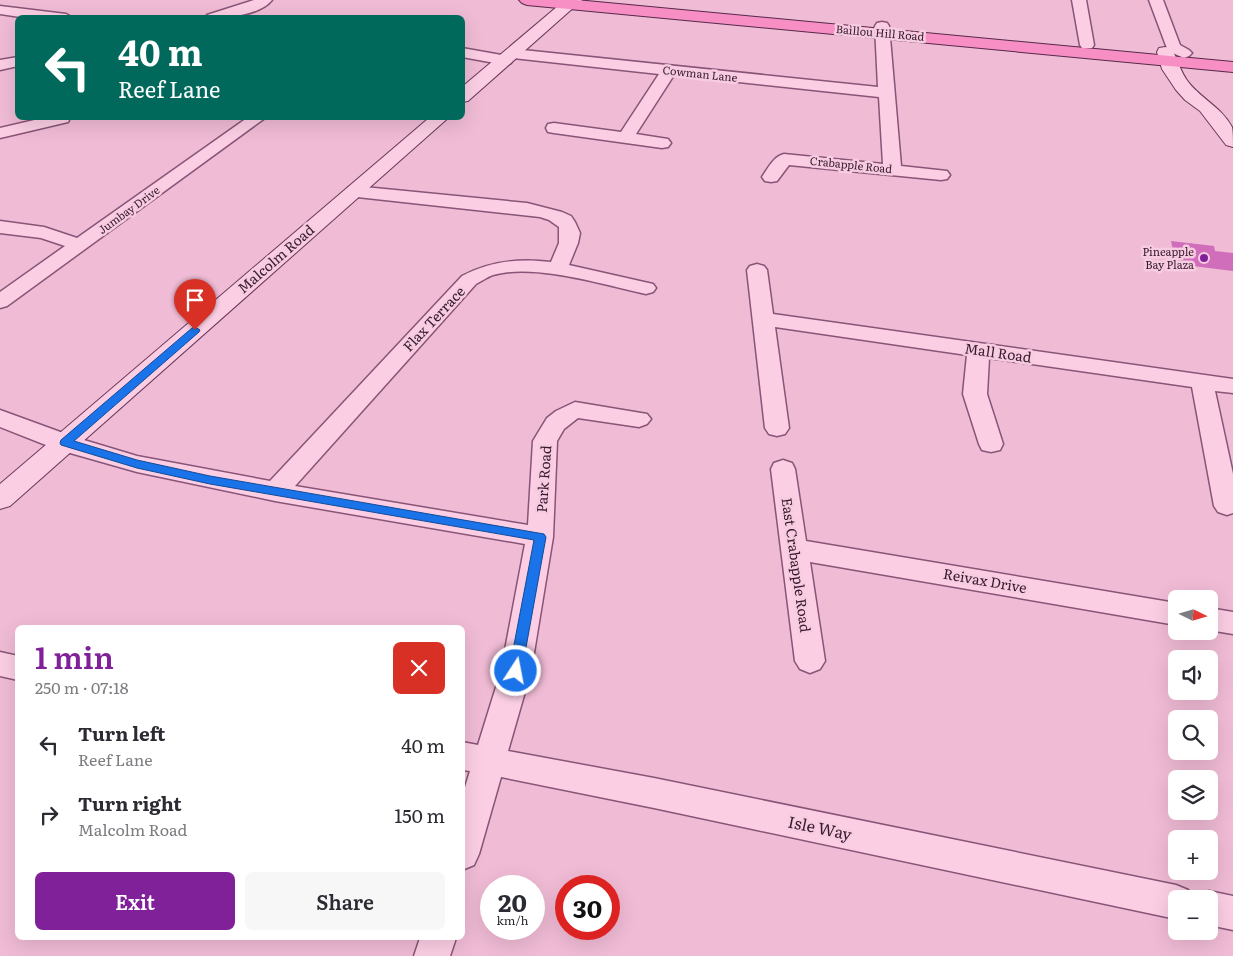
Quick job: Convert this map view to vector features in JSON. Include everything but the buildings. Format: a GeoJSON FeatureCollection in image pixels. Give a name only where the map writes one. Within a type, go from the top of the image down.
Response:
{"type":"FeatureCollection","features":[{"type":"Feature","properties":{"kind":"main road","name":"Baillou Hill Road"},"geometry":{"type":"LineString","coordinates":[[527,0],[572,2],[1175,55],[1233,58]]}},
{"type":"Feature","properties":{"kind":"main road","name":"Baillou Hill Road"},"geometry":{"type":"LineString","coordinates":[[628,0],[882,29],[1087,45],[1175,55],[1233,67]]}},
{"type":"Feature","properties":{"kind":"street"},"geometry":{"type":"LineString","coordinates":[[223,15],[251,7],[265,0]]}},
{"type":"Feature","properties":{"kind":"street"},"geometry":{"type":"LineString","coordinates":[[1079,0],[1087,45]]}},
{"type":"Feature","properties":{"kind":"street"},"geometry":{"type":"LineString","coordinates":[[1156,0],[1175,55],[1176,77],[1187,91],[1206,107],[1233,141]]}},
{"type":"Feature","properties":{"kind":"street"},"geometry":{"type":"LineString","coordinates":[[465,95],[572,2]]}},
{"type":"Feature","properties":{"kind":"street"},"geometry":{"type":"LineString","coordinates":[[0,10],[41,15]]}},
{"type":"Feature","properties":{"kind":"street"},"geometry":{"type":"LineString","coordinates":[[882,29],[892,169]]}},
{"type":"Feature","properties":{"kind":"street","name":"Cowman Lane"},"geometry":{"type":"LineString","coordinates":[[465,52],[888,93]]}},
{"type":"Feature","properties":{"kind":"street"},"geometry":{"type":"LineString","coordinates":[[0,65],[15,62]]}},
{"type":"Feature","properties":{"kind":"street"},"geometry":{"type":"LineString","coordinates":[[626,137],[669,71]]}},
{"type":"Feature","properties":{"kind":"street"},"geometry":{"type":"LineString","coordinates":[[0,133],[54,120]]}},
{"type":"Feature","properties":{"kind":"street","name":"Jumbay Drive"},"geometry":{"type":"LineString","coordinates":[[0,302],[254,120]]}},
{"type":"Feature","properties":{"kind":"street","name":"Malcolm Road"},"geometry":{"type":"LineString","coordinates":[[0,499],[438,120]]}},
{"type":"Feature","properties":{"kind":"street"},"geometry":{"type":"LineString","coordinates":[[554,128],[662,143]]}},
{"type":"Feature","properties":{"kind":"street","name":"Crabapple Road"},"geometry":{"type":"LineString","coordinates":[[771,177],[784,159],[941,175]]}},
{"type":"Feature","properties":{"kind":"street"},"geometry":{"type":"LineString","coordinates":[[354,192],[551,213],[564,220],[571,231],[570,244],[557,270]]}},
{"type":"Feature","properties":{"kind":"street"},"geometry":{"type":"LineString","coordinates":[[0,227],[44,233],[80,244]]}},
{"type":"Feature","properties":{"kind":"street","name":"Flax Terrace"},"geometry":{"type":"LineString","coordinates":[[275,492],[469,280],[487,271],[508,267],[534,267],[646,288]]}},
{"type":"Feature","properties":{"kind":"street"},"geometry":{"type":"LineString","coordinates":[[757,270],[777,428]]}},
{"type":"Feature","properties":{"kind":"street","name":"Mall Road"},"geometry":{"type":"LineString","coordinates":[[763,320],[1233,386]]}},
{"type":"Feature","properties":{"kind":"street"},"geometry":{"type":"LineString","coordinates":[[978,350],[975,394],[991,444]]}},
{"type":"Feature","properties":{"kind":"street"},"geometry":{"type":"LineString","coordinates":[[1202,382],[1227,506]]}},
{"type":"Feature","properties":{"kind":"street","name":"Park Road"},"geometry":{"type":"LineString","coordinates":[[465,834],[476,759],[516,671],[540,537],[546,441],[555,424],[564,416],[576,410],[639,419]]}},
{"type":"Feature","properties":{"kind":"street"},"geometry":{"type":"LineString","coordinates":[[0,418],[65,443],[137,464],[275,492],[540,537]]}},
{"type":"Feature","properties":{"kind":"street","name":"East Crabapple Road"},"geometry":{"type":"LineString","coordinates":[[783,469],[810,660]]}},
{"type":"Feature","properties":{"kind":"street","name":"Reivax Drive"},"geometry":{"type":"LineString","coordinates":[[793,548],[1168,613]]}},
{"type":"Feature","properties":{"kind":"street"},"geometry":{"type":"LineString","coordinates":[[1218,620],[1233,623]]}},
{"type":"Feature","properties":{"kind":"street"},"geometry":{"type":"LineString","coordinates":[[0,664],[15,667]]}},
{"type":"Feature","properties":{"kind":"street","name":"Isle Way"},"geometry":{"type":"LineString","coordinates":[[476,759],[654,793],[1168,900]]}},
{"type":"Feature","properties":{"kind":"street"},"geometry":{"type":"LineString","coordinates":[[1218,910],[1233,913]]}},
{"type":"Feature","properties":{"kind":"street"},"geometry":{"type":"LineString","coordinates":[[432,956],[437,940]]}},
{"type":"Feature","properties":{"kind":"place","name":"Pineapple Bay Plaza"},"geometry":{"type":"Point","coordinates":[1204,258]}},
{"type":"Feature","properties":{"kind":"route"},"geometry":{"type":"LineString","coordinates":[[195,330],[65,443],[137,464],[210,480],[540,537],[516,671]]}}]}
